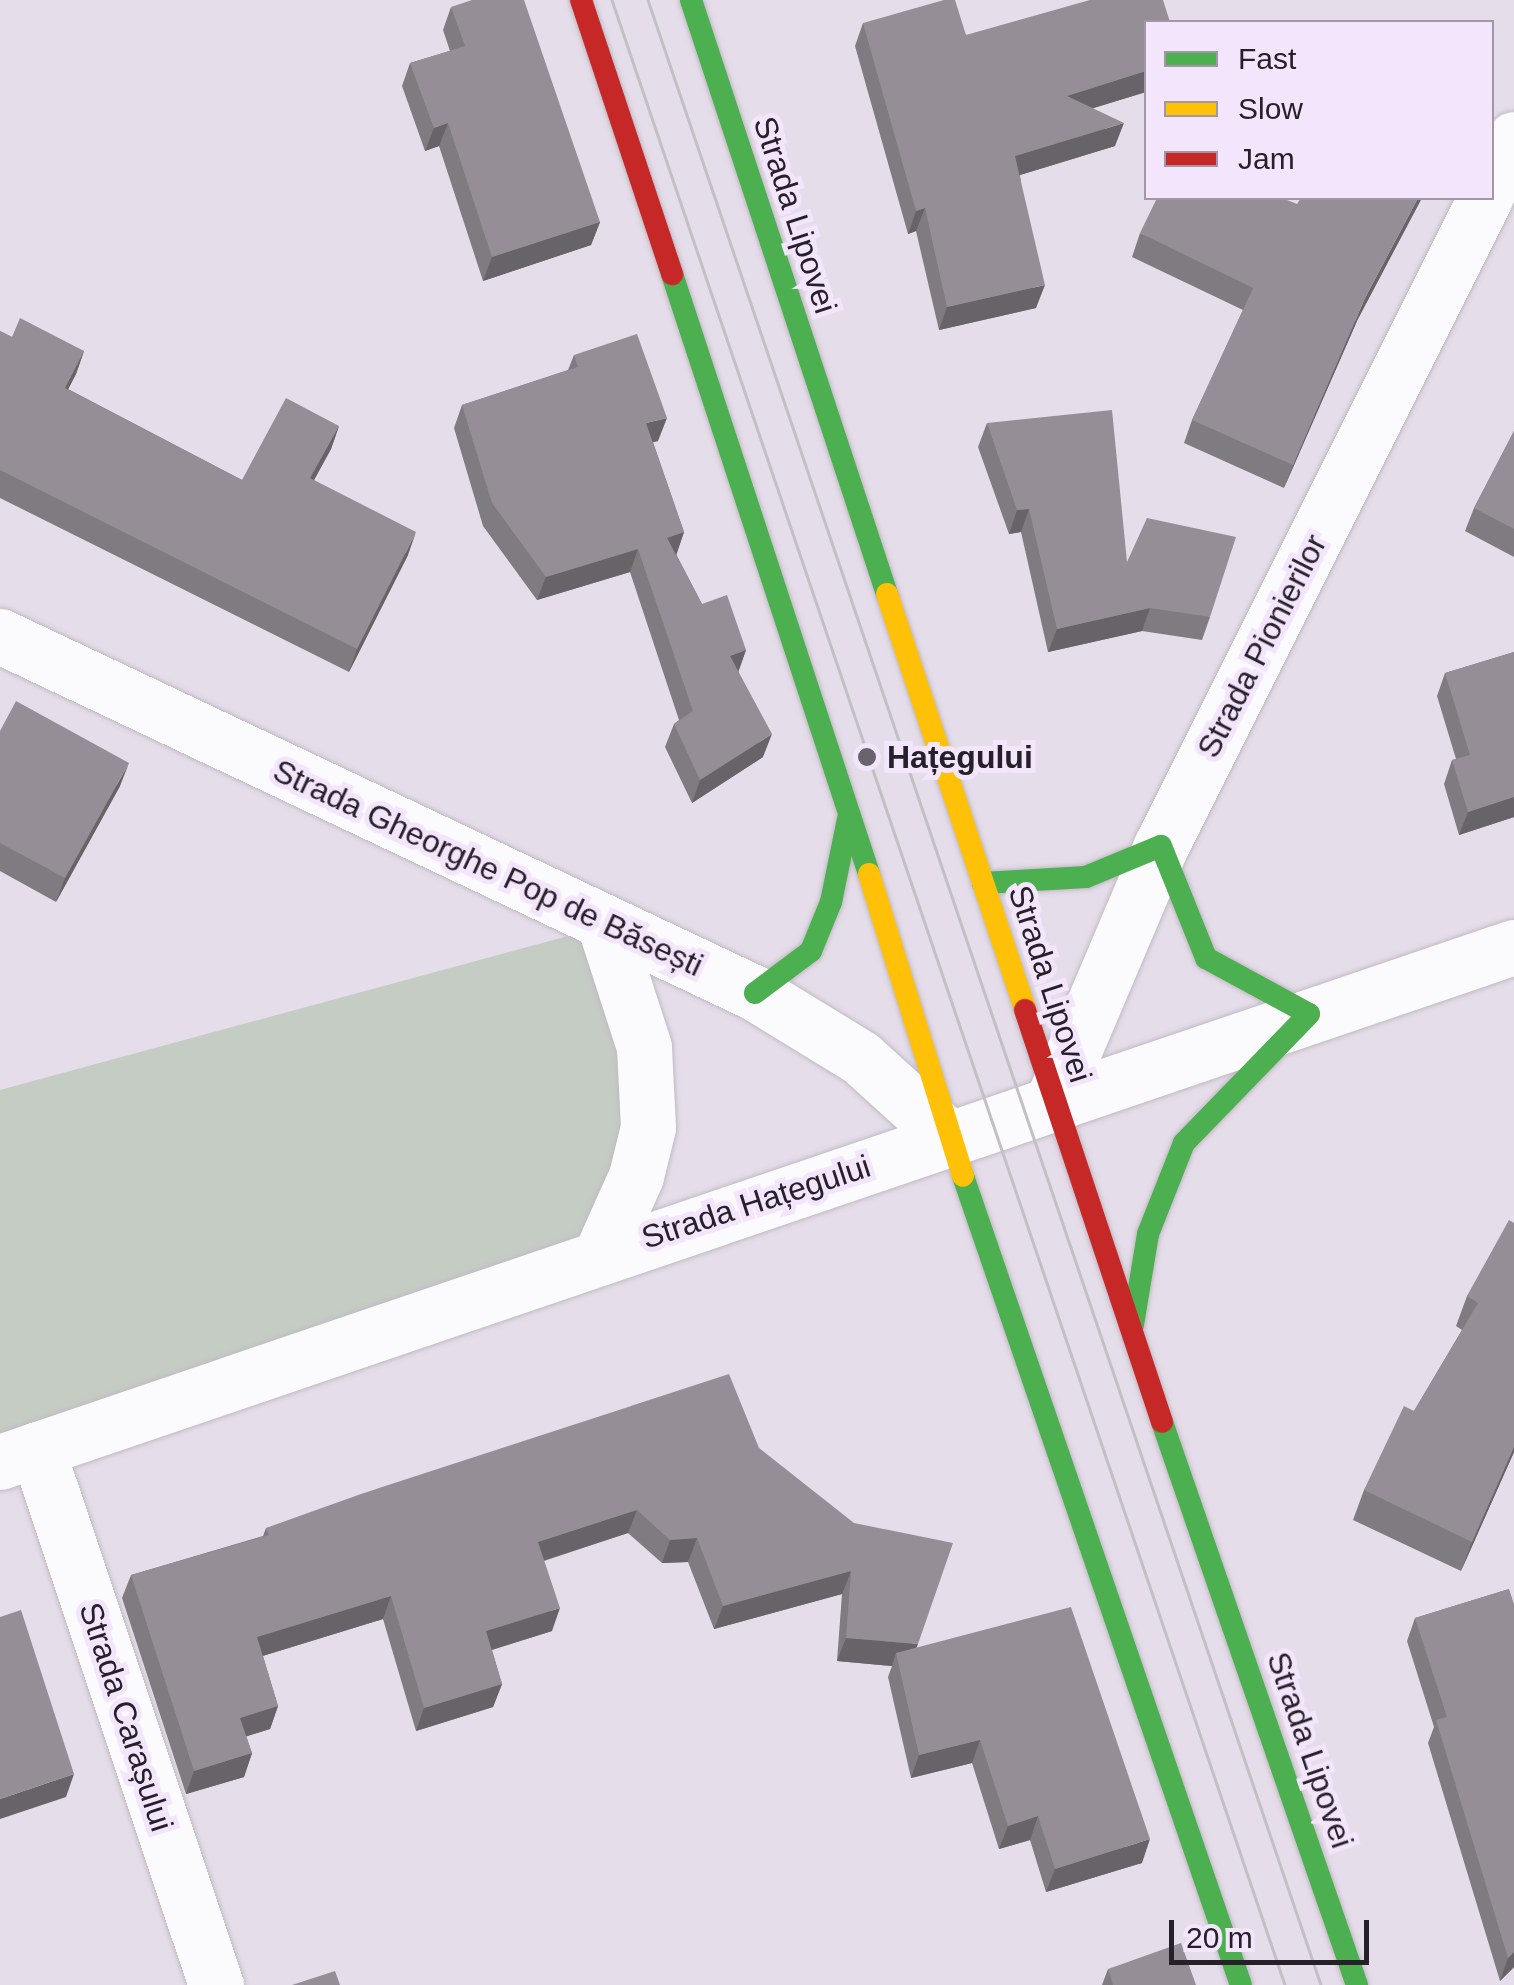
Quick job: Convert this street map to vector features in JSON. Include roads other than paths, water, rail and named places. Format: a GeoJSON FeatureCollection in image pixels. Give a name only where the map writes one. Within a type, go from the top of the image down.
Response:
{"type":"FeatureCollection","features":[{"type":"Feature","properties":{"kind":"street"},"geometry":{"type":"LineString","coordinates":[[582,0],[850,812],[950,1139],[1241,1985]]}},
{"type":"Feature","properties":{"kind":"street","name":"Strada Lipovei"},"geometry":{"type":"LineString","coordinates":[[690,0],[1053,1100],[1357,1985]]}},
{"type":"Feature","properties":{"kind":"street"},"geometry":{"type":"LineString","coordinates":[[1494,181],[1514,139]]}},
{"type":"Feature","properties":{"kind":"street","name":"Strada Pionierilor"},"geometry":{"type":"LineString","coordinates":[[1053,1100],[1161,846],[1484,200]]}},
{"type":"Feature","properties":{"kind":"street","name":"Strada Gheorghe Pop de Băsești"},"geometry":{"type":"LineString","coordinates":[[0,636],[605,926],[755,992],[861,1058],[950,1139]]}},
{"type":"Feature","properties":{"kind":"street"},"geometry":{"type":"LineString","coordinates":[[755,992],[811,951],[831,902],[850,812]]}},
{"type":"Feature","properties":{"kind":"street"},"geometry":{"type":"LineString","coordinates":[[983,883],[1086,876],[1161,846],[1206,958],[1309,1014],[1184,1143],[1148,1234],[1132,1333]]}},
{"type":"Feature","properties":{"kind":"street"},"geometry":{"type":"LineString","coordinates":[[602,1252],[636,1176],[648,1127],[644,1047],[605,926]]}},
{"type":"Feature","properties":{"kind":"street","name":"Strada Hațegului"},"geometry":{"type":"LineString","coordinates":[[18,1456],[602,1252],[950,1139],[1053,1100],[1514,947]]}},
{"type":"Feature","properties":{"kind":"street","name":"Strada Carașului"},"geometry":{"type":"LineString","coordinates":[[18,1456],[216,1985]]}},
{"type":"Feature","properties":{"kind":"tram line"},"geometry":{"type":"LineString","coordinates":[[612,0],[1285,1985]]}},
{"type":"Feature","properties":{"kind":"tram line"},"geometry":{"type":"LineString","coordinates":[[648,0],[1321,1985]]}},
{"type":"Feature","properties":{"kind":"place","name":"Hațegului"},"geometry":{"type":"Point","coordinates":[867,757]}}]}
